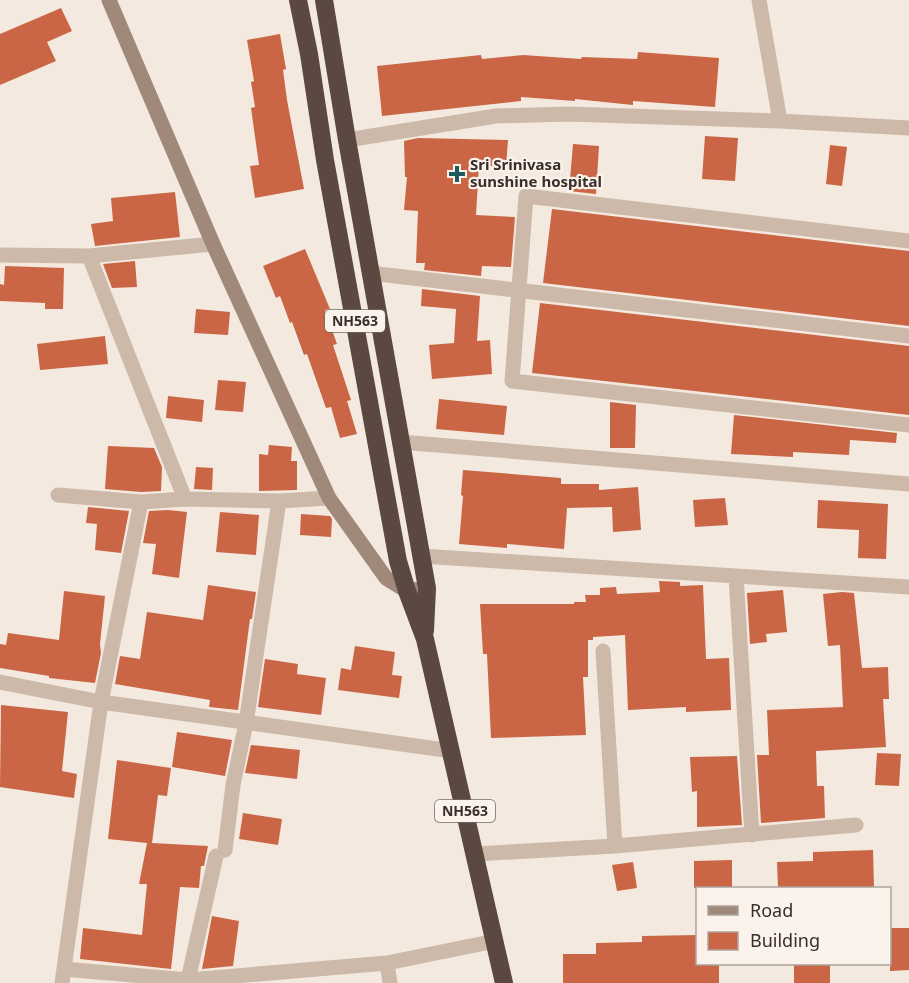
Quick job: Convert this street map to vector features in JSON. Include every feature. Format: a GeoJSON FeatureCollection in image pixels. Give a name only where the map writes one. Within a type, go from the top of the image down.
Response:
{"type":"FeatureCollection","features":[{"type":"Feature","properties":{"kind":"highway","name":"NH563"},"geometry":{"type":"LineString","coordinates":[[298,0],[398,561],[406,591],[425,639],[504,983]]}},
{"type":"Feature","properties":{"kind":"highway","name":"NH563"},"geometry":{"type":"LineString","coordinates":[[324,0],[427,588],[425,639]]}},
{"type":"Feature","properties":{"kind":"street"},"geometry":{"type":"LineString","coordinates":[[110,0],[213,244],[330,498],[386,578],[406,591],[427,588]]}},
{"type":"Feature","properties":{"kind":"street"},"geometry":{"type":"LineString","coordinates":[[759,0],[780,121]]}},
{"type":"Feature","properties":{"kind":"street"},"geometry":{"type":"LineString","coordinates":[[347,140],[496,116],[568,114],[909,128]]}},
{"type":"Feature","properties":{"kind":"street"},"geometry":{"type":"LineString","coordinates":[[909,241],[526,196],[512,381],[909,425]]}},
{"type":"Feature","properties":{"kind":"street"},"geometry":{"type":"LineString","coordinates":[[0,255],[89,256],[213,244]]}},
{"type":"Feature","properties":{"kind":"street"},"geometry":{"type":"LineString","coordinates":[[89,256],[185,500]]}},
{"type":"Feature","properties":{"kind":"street"},"geometry":{"type":"LineString","coordinates":[[370,273],[909,336]]}},
{"type":"Feature","properties":{"kind":"street"},"geometry":{"type":"LineString","coordinates":[[400,442],[909,484]]}},
{"type":"Feature","properties":{"kind":"street"},"geometry":{"type":"LineString","coordinates":[[58,495],[141,502],[279,501],[330,498]]}},
{"type":"Feature","properties":{"kind":"street"},"geometry":{"type":"LineString","coordinates":[[188,980],[220,853],[246,723],[279,501]]}},
{"type":"Feature","properties":{"kind":"street"},"geometry":{"type":"LineString","coordinates":[[141,502],[101,702],[63,976],[188,980],[387,963],[495,941]]}},
{"type":"Feature","properties":{"kind":"street"},"geometry":{"type":"LineString","coordinates":[[421,556],[909,587]]}},
{"type":"Feature","properties":{"kind":"street"},"geometry":{"type":"LineString","coordinates":[[736,576],[752,835]]}},
{"type":"Feature","properties":{"kind":"street"},"geometry":{"type":"LineString","coordinates":[[603,651],[615,846]]}},
{"type":"Feature","properties":{"kind":"street"},"geometry":{"type":"LineString","coordinates":[[0,682],[101,702],[452,751]]}},
{"type":"Feature","properties":{"kind":"street"},"geometry":{"type":"LineString","coordinates":[[475,854],[615,846],[856,825]]}},
{"type":"Feature","properties":{"kind":"street"},"geometry":{"type":"LineString","coordinates":[[387,963],[390,983]]}},
{"type":"Feature","properties":{"kind":"building"},"geometry":{"type":"Polygon","coordinates":[[[61,8],[72,31],[47,42],[56,61],[0,85],[0,34],[61,8]]]}},
{"type":"Feature","properties":{"kind":"building"},"geometry":{"type":"Polygon","coordinates":[[[280,34],[286,69],[283,70],[287,100],[304,189],[255,198],[250,166],[259,165],[251,108],[255,107],[251,82],[254,81],[247,40],[280,34]]]}},
{"type":"Feature","properties":{"kind":"building"},"geometry":{"type":"Polygon","coordinates":[[[638,52],[719,58],[715,107],[633,101],[633,105],[575,99],[575,101],[521,97],[521,101],[382,116],[377,66],[481,55],[482,59],[523,55],[581,59],[582,57],[637,59],[638,52]]]}},
{"type":"Feature","properties":{"kind":"building"},"geometry":{"type":"Polygon","coordinates":[[[705,136],[738,138],[735,181],[702,179],[705,136]]]}},
{"type":"Feature","properties":{"kind":"building"},"geometry":{"type":"Polygon","coordinates":[[[418,138],[508,140],[506,167],[479,165],[476,215],[515,217],[511,267],[482,266],[481,276],[424,270],[425,263],[416,263],[418,211],[404,210],[407,177],[405,177],[404,141],[418,138]]]}},
{"type":"Feature","properties":{"kind":"building"},"geometry":{"type":"Polygon","coordinates":[[[573,144],[599,146],[596,194],[569,191],[573,144]]]}},
{"type":"Feature","properties":{"kind":"building"},"geometry":{"type":"Polygon","coordinates":[[[830,145],[847,147],[842,186],[826,184],[830,145]]]}},
{"type":"Feature","properties":{"kind":"building"},"geometry":{"type":"Polygon","coordinates":[[[175,192],[180,237],[95,246],[91,224],[113,221],[111,198],[175,192]]]}},
{"type":"Feature","properties":{"kind":"building"},"geometry":{"type":"Polygon","coordinates":[[[552,209],[909,251],[909,326],[543,283],[552,209]]]}},
{"type":"Feature","properties":{"kind":"building"},"geometry":{"type":"Polygon","coordinates":[[[305,249],[330,309],[325,310],[337,344],[333,345],[351,400],[347,401],[357,434],[340,438],[331,407],[326,408],[307,354],[304,355],[292,322],[290,323],[280,296],[276,298],[263,266],[305,249]]]}},
{"type":"Feature","properties":{"kind":"building"},"geometry":{"type":"Polygon","coordinates":[[[135,261],[137,287],[112,288],[103,264],[135,261]]]}},
{"type":"Feature","properties":{"kind":"building"},"geometry":{"type":"Polygon","coordinates":[[[5,266],[64,268],[63,309],[45,309],[45,303],[0,301],[0,284],[4,285],[5,266]]]}},
{"type":"Feature","properties":{"kind":"building"},"geometry":{"type":"Polygon","coordinates":[[[422,289],[480,296],[477,341],[490,340],[492,374],[432,379],[429,345],[454,343],[456,309],[421,306],[422,289]]]}},
{"type":"Feature","properties":{"kind":"building"},"geometry":{"type":"Polygon","coordinates":[[[540,303],[909,346],[909,415],[532,373],[540,303]]]}},
{"type":"Feature","properties":{"kind":"building"},"geometry":{"type":"Polygon","coordinates":[[[196,309],[230,312],[228,335],[194,333],[196,309]]]}},
{"type":"Feature","properties":{"kind":"building"},"geometry":{"type":"Polygon","coordinates":[[[105,336],[108,364],[40,370],[37,344],[105,336]]]}},
{"type":"Feature","properties":{"kind":"building"},"geometry":{"type":"Polygon","coordinates":[[[218,380],[246,382],[243,412],[215,410],[218,380]]]}},
{"type":"Feature","properties":{"kind":"building"},"geometry":{"type":"Polygon","coordinates":[[[168,396],[204,400],[202,422],[166,418],[168,396]]]}},
{"type":"Feature","properties":{"kind":"building"},"geometry":{"type":"Polygon","coordinates":[[[439,399],[507,406],[504,435],[436,429],[439,399]]]}},
{"type":"Feature","properties":{"kind":"building"},"geometry":{"type":"Polygon","coordinates":[[[610,402],[636,405],[635,448],[610,448],[610,402]]]}},
{"type":"Feature","properties":{"kind":"building"},"geometry":{"type":"Polygon","coordinates":[[[734,415],[897,433],[896,443],[850,440],[849,455],[793,452],[793,457],[731,454],[734,415]]]}},
{"type":"Feature","properties":{"kind":"building"},"geometry":{"type":"Polygon","coordinates":[[[269,445],[292,447],[291,461],[297,461],[297,490],[259,491],[259,454],[268,455],[269,445]]]}},
{"type":"Feature","properties":{"kind":"building"},"geometry":{"type":"Polygon","coordinates":[[[108,446],[154,448],[162,467],[161,491],[105,489],[108,446]]]}},
{"type":"Feature","properties":{"kind":"building"},"geometry":{"type":"Polygon","coordinates":[[[196,467],[213,468],[212,490],[194,489],[196,467]]]}},
{"type":"Feature","properties":{"kind":"building"},"geometry":{"type":"Polygon","coordinates":[[[463,470],[561,478],[561,484],[599,484],[599,490],[638,487],[641,530],[613,532],[612,507],[567,508],[564,549],[507,544],[507,548],[459,544],[463,470]]]}},
{"type":"Feature","properties":{"kind":"building"},"geometry":{"type":"Polygon","coordinates":[[[725,498],[728,525],[695,527],[693,500],[725,498]]]}},
{"type":"Feature","properties":{"kind":"building"},"geometry":{"type":"Polygon","coordinates":[[[818,500],[888,504],[886,559],[858,558],[859,530],[817,528],[818,500]]]}},
{"type":"Feature","properties":{"kind":"building"},"geometry":{"type":"Polygon","coordinates":[[[88,507],[129,511],[121,553],[95,550],[97,524],[86,523],[88,507]]]}},
{"type":"Feature","properties":{"kind":"building"},"geometry":{"type":"Polygon","coordinates":[[[149,511],[187,512],[179,578],[152,574],[156,544],[143,543],[149,511]]]}},
{"type":"Feature","properties":{"kind":"building"},"geometry":{"type":"Polygon","coordinates":[[[220,512],[259,515],[256,555],[216,552],[220,512]]]}},
{"type":"Feature","properties":{"kind":"building"},"geometry":{"type":"Polygon","coordinates":[[[301,514],[330,516],[332,519],[331,537],[300,535],[301,514]]]}},
{"type":"Feature","properties":{"kind":"building"},"geometry":{"type":"Polygon","coordinates":[[[659,581],[680,582],[680,586],[703,585],[706,659],[729,658],[731,710],[686,712],[686,707],[628,710],[625,635],[593,637],[593,640],[588,640],[588,677],[583,677],[586,735],[491,738],[487,654],[483,654],[480,604],[574,604],[574,602],[586,602],[585,595],[600,595],[600,588],[616,587],[617,594],[660,592],[659,581]]]}},
{"type":"Feature","properties":{"kind":"building"},"geometry":{"type":"Polygon","coordinates":[[[208,585],[256,592],[252,619],[250,619],[238,710],[209,707],[210,700],[115,684],[120,656],[140,659],[147,612],[203,620],[208,585]]]}},
{"type":"Feature","properties":{"kind":"building"},"geometry":{"type":"Polygon","coordinates":[[[783,590],[787,632],[766,634],[767,642],[750,644],[747,593],[783,590]]]}},
{"type":"Feature","properties":{"kind":"building"},"geometry":{"type":"Polygon","coordinates":[[[64,591],[105,596],[101,653],[95,683],[49,678],[49,676],[0,668],[0,644],[6,645],[8,633],[59,640],[64,591]]]}},
{"type":"Feature","properties":{"kind":"building"},"geometry":{"type":"Polygon","coordinates":[[[854,593],[862,668],[888,667],[889,699],[883,699],[886,747],[816,751],[817,786],[824,786],[825,818],[761,823],[757,755],[769,755],[767,710],[843,707],[840,645],[828,646],[823,594],[854,593]]]}},
{"type":"Feature","properties":{"kind":"building"},"geometry":{"type":"Polygon","coordinates":[[[355,646],[395,652],[392,675],[402,676],[399,698],[338,690],[341,668],[351,670],[355,646]]]}},
{"type":"Feature","properties":{"kind":"building"},"geometry":{"type":"Polygon","coordinates":[[[265,659],[298,664],[297,674],[326,678],[321,715],[258,707],[265,659]]]}},
{"type":"Feature","properties":{"kind":"building"},"geometry":{"type":"Polygon","coordinates":[[[1,705],[68,712],[62,771],[77,774],[74,798],[0,787],[1,705]]]}},
{"type":"Feature","properties":{"kind":"building"},"geometry":{"type":"Polygon","coordinates":[[[177,732],[232,740],[225,776],[172,767],[177,732]]]}},
{"type":"Feature","properties":{"kind":"building"},"geometry":{"type":"Polygon","coordinates":[[[251,745],[300,750],[297,779],[245,773],[251,745]]]}},
{"type":"Feature","properties":{"kind":"building"},"geometry":{"type":"Polygon","coordinates":[[[877,753],[901,754],[899,786],[875,785],[877,753]]]}},
{"type":"Feature","properties":{"kind":"building"},"geometry":{"type":"Polygon","coordinates":[[[737,756],[742,825],[697,827],[697,791],[692,792],[690,757],[737,756]]]}},
{"type":"Feature","properties":{"kind":"building"},"geometry":{"type":"Polygon","coordinates":[[[117,760],[171,768],[167,796],[158,795],[152,843],[208,846],[204,866],[201,866],[199,888],[180,887],[171,969],[80,959],[83,928],[142,935],[147,884],[139,884],[147,843],[108,839],[117,760]]]}},
{"type":"Feature","properties":{"kind":"building"},"geometry":{"type":"Polygon","coordinates":[[[243,813],[282,819],[278,845],[239,839],[243,813]]]}},
{"type":"Feature","properties":{"kind":"building"},"geometry":{"type":"Polygon","coordinates":[[[873,850],[874,887],[778,887],[777,862],[813,861],[813,852],[873,850]]]}},
{"type":"Feature","properties":{"kind":"building"},"geometry":{"type":"Polygon","coordinates":[[[732,860],[732,887],[694,888],[694,861],[732,860]]]}},
{"type":"Feature","properties":{"kind":"building"},"geometry":{"type":"Polygon","coordinates":[[[633,862],[637,888],[617,891],[612,865],[633,862]]]}},
{"type":"Feature","properties":{"kind":"building"},"geometry":{"type":"Polygon","coordinates":[[[212,916],[239,921],[233,966],[202,969],[212,916]]]}},
{"type":"Feature","properties":{"kind":"building"},"geometry":{"type":"Polygon","coordinates":[[[891,928],[909,928],[909,970],[890,971],[891,928]]]}},
{"type":"Feature","properties":{"kind":"building"},"geometry":{"type":"Polygon","coordinates":[[[696,935],[696,965],[719,965],[719,983],[563,983],[563,954],[596,954],[596,943],[642,942],[642,936],[696,935]]]}},
{"type":"Feature","properties":{"kind":"building"},"geometry":{"type":"Polygon","coordinates":[[[794,965],[830,965],[830,983],[794,983],[794,965]]]}},
{"type":"Feature","properties":{"kind":"place","name":"Sri Srinivasa sunshine hospital"},"geometry":{"type":"Point","coordinates":[457,174]}}]}
